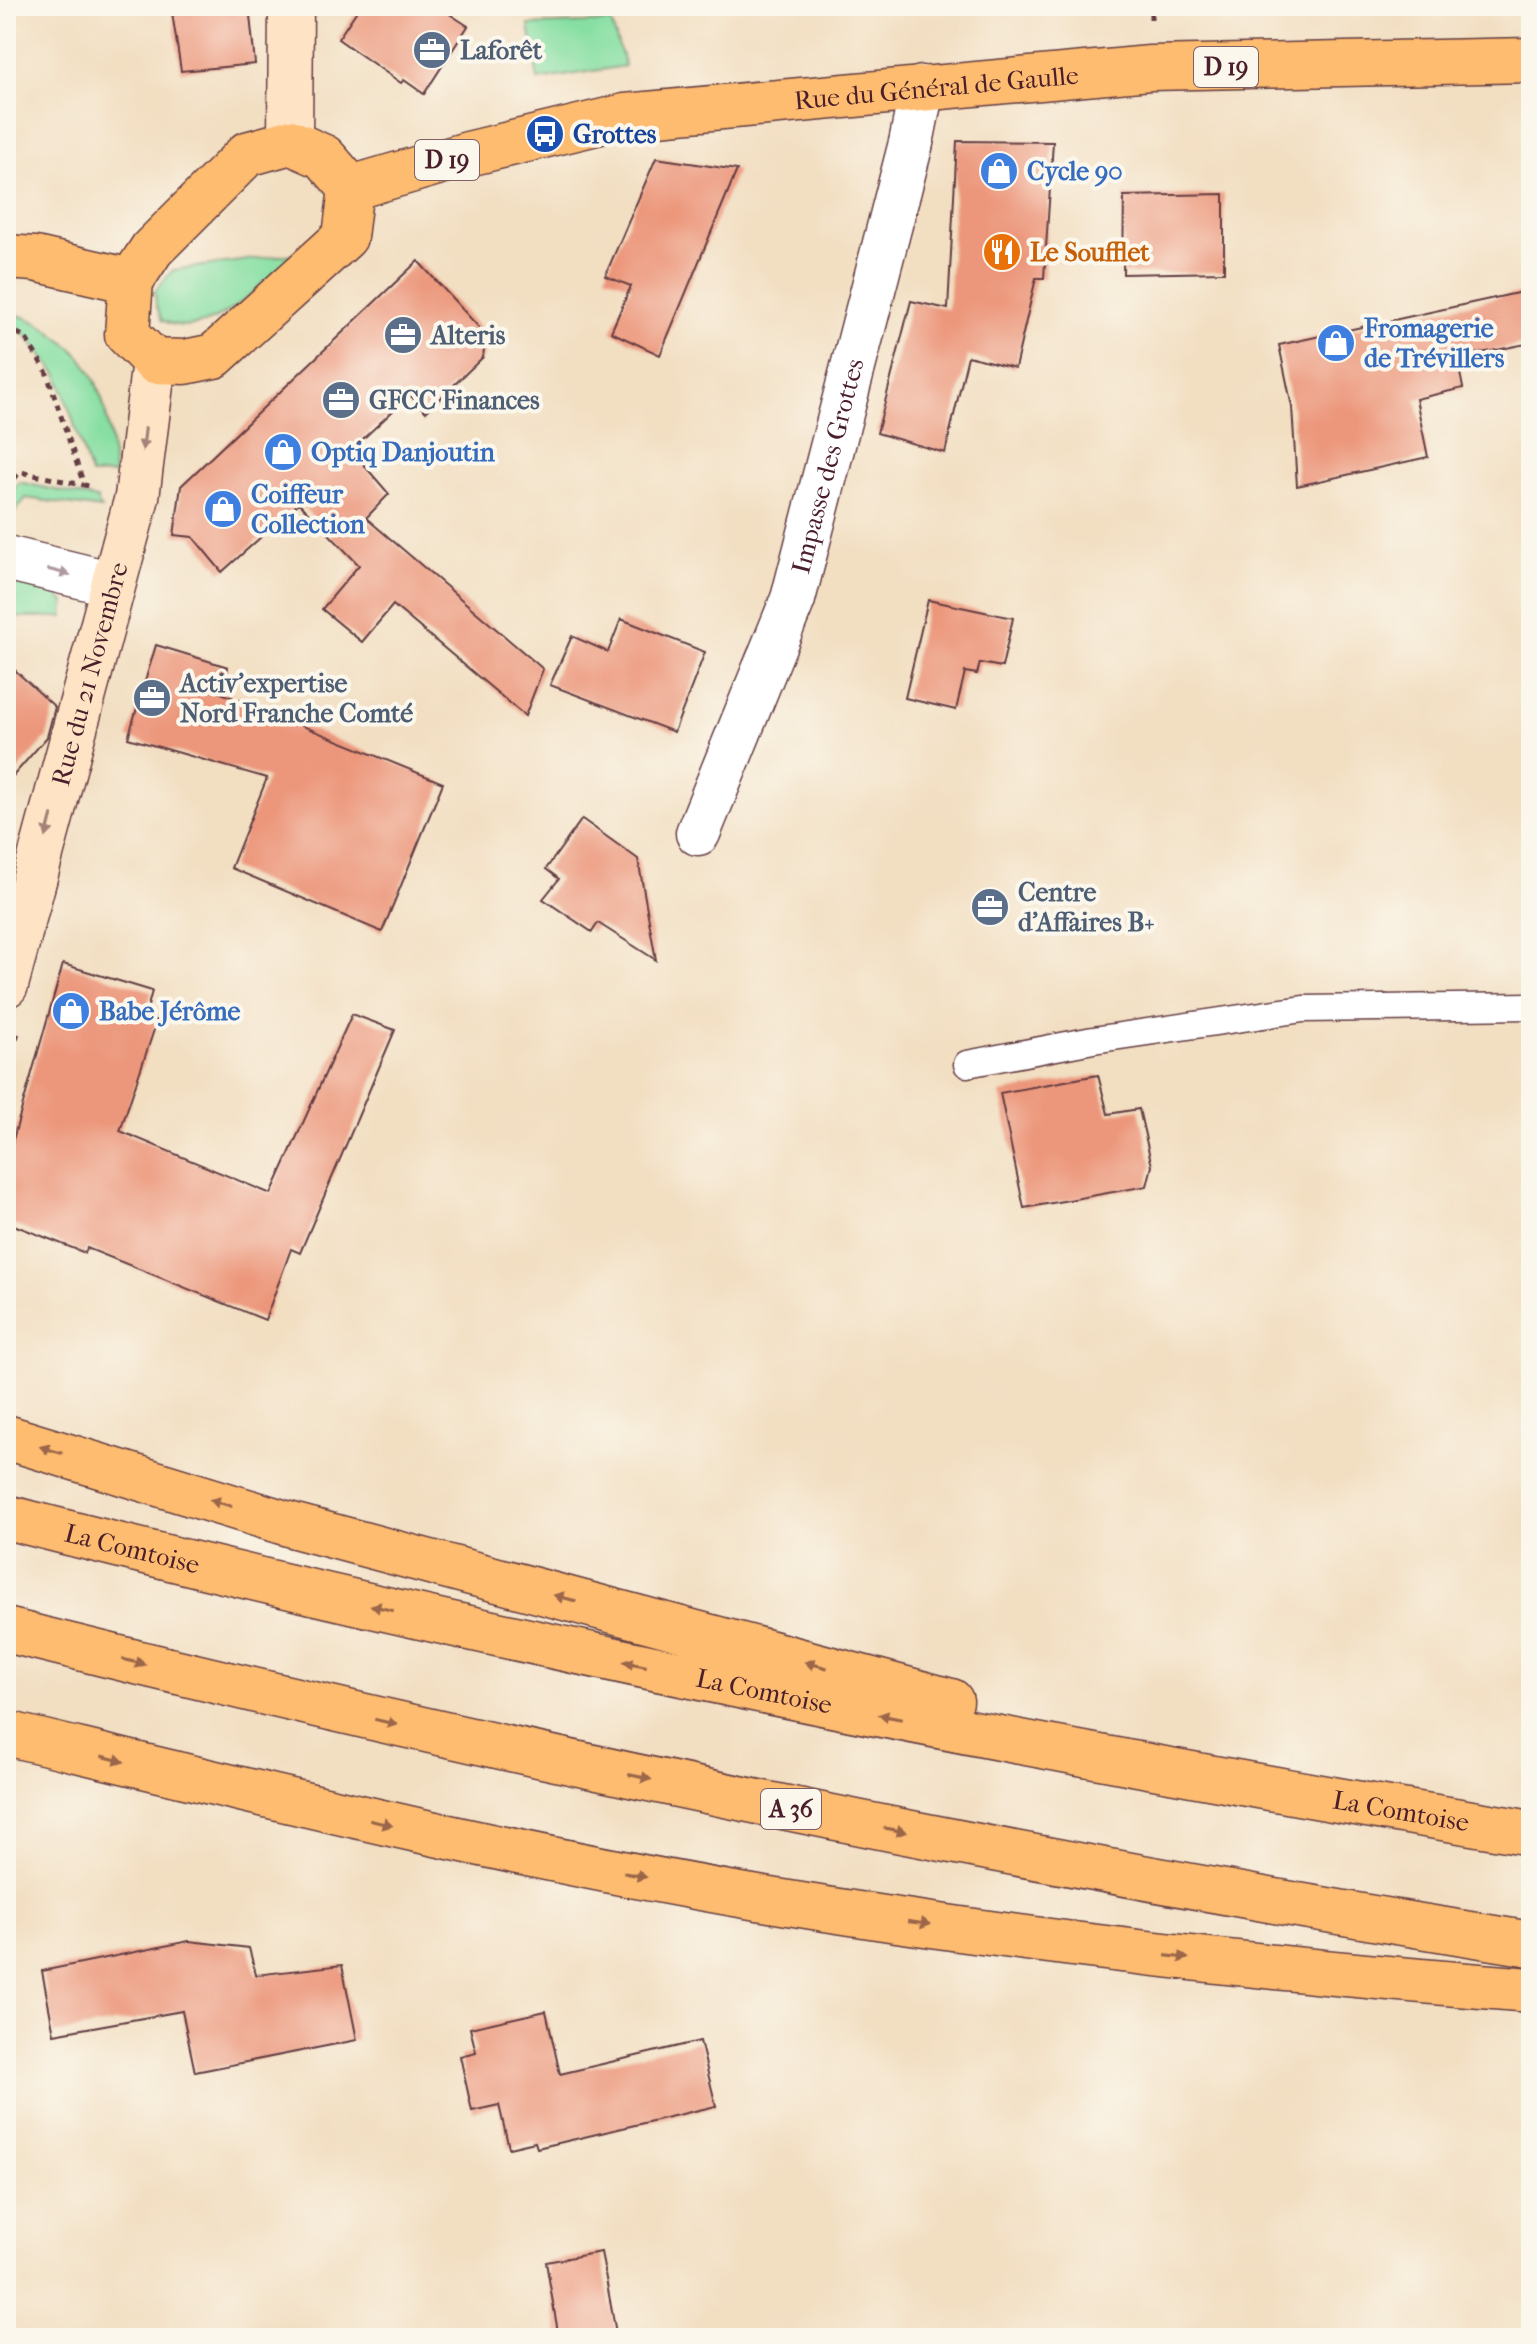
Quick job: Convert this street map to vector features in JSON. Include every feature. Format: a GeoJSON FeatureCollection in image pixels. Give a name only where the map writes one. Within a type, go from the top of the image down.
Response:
{"type":"FeatureCollection","features":[{"type":"Feature","properties":{"kind":"main road","name":"Rue du Général de Gaulle"},"geometry":{"type":"LineString","coordinates":[[351,188],[468,154],[625,116],[1150,68],[1531,60]]}},
{"type":"Feature","properties":{"kind":"main road"},"geometry":{"type":"LineString","coordinates":[[290,142],[324,157],[351,188],[345,237],[214,356],[185,362],[154,361],[127,334],[131,281],[152,249],[247,154],[290,142]]}},
{"type":"Feature","properties":{"kind":"main road"},"geometry":{"type":"LineString","coordinates":[[6,257],[35,259],[131,281]]}},
{"type":"Feature","properties":{"kind":"main road"},"geometry":{"type":"LineString","coordinates":[[6,1437],[295,1526],[1297,1794]]}},
{"type":"Feature","properties":{"kind":"main road","name":"La Comtoise"},"geometry":{"type":"LineString","coordinates":[[6,1517],[536,1643],[875,1714],[1297,1794],[1531,1833]]}},
{"type":"Feature","properties":{"kind":"main road","name":"A 36"},"geometry":{"type":"LineString","coordinates":[[6,1630],[490,1746],[804,1812],[1096,1870],[1531,1944]]}},
{"type":"Feature","properties":{"kind":"main road"},"geometry":{"type":"LineString","coordinates":[[6,1733],[449,1838],[756,1897],[919,1924],[1251,1966],[1531,1990]]}},
{"type":"Feature","properties":{"kind":"street"},"geometry":{"type":"LineString","coordinates":[[290,142],[291,6]]}},
{"type":"Feature","properties":{"kind":"street","name":"Impasse des Grottes"},"geometry":{"type":"LineString","coordinates":[[698,833],[793,599],[907,159],[922,88]]}},
{"type":"Feature","properties":{"kind":"street","name":"Rue du 21 Novembre"},"geometry":{"type":"LineString","coordinates":[[6,985],[137,497],[154,361]]}},
{"type":"Feature","properties":{"kind":"street"},"geometry":{"type":"LineString","coordinates":[[6,558],[113,584]]}},
{"type":"Feature","properties":{"kind":"lane"},"geometry":{"type":"LineString","coordinates":[[967,1064],[1093,1040],[1303,1009],[1531,1006]]}},
{"type":"Feature","properties":{"kind":"path"},"geometry":{"type":"LineString","coordinates":[[6,327],[25,337],[46,371],[84,485]]}},
{"type":"Feature","properties":{"kind":"path"},"geometry":{"type":"LineString","coordinates":[[6,488],[20,472],[137,497]]}},
{"type":"Feature","properties":{"kind":"green space"},"geometry":{"type":"Polygon","coordinates":[[[611,22],[625,66],[538,80],[529,25],[611,22]]]}},
{"type":"Feature","properties":{"kind":"green space"},"geometry":{"type":"Polygon","coordinates":[[[294,254],[251,294],[216,318],[180,326],[162,320],[155,291],[173,270],[294,254]]]}},
{"type":"Feature","properties":{"kind":"green space"},"geometry":{"type":"Polygon","coordinates":[[[6,313],[26,318],[45,328],[73,349],[85,363],[105,409],[114,474],[91,475],[58,375],[24,333],[6,324],[6,313]]]}},
{"type":"Feature","properties":{"kind":"green space"},"geometry":{"type":"Polygon","coordinates":[[[19,482],[97,499],[101,509],[26,498],[6,523],[6,499],[19,482]]]}},
{"type":"Feature","properties":{"kind":"green space"},"geometry":{"type":"Polygon","coordinates":[[[20,583],[50,588],[64,602],[63,617],[6,617],[6,586],[20,583]]]}},
{"type":"Feature","properties":{"kind":"building"},"geometry":{"type":"Polygon","coordinates":[[[171,6],[249,6],[255,64],[181,71],[171,6]]]}},
{"type":"Feature","properties":{"kind":"building"},"geometry":{"type":"Polygon","coordinates":[[[360,6],[437,6],[468,26],[424,94],[404,80],[401,83],[338,39],[360,6]]]}},
{"type":"Feature","properties":{"kind":"building"},"geometry":{"type":"Polygon","coordinates":[[[957,141],[1053,142],[1044,278],[1036,278],[1015,368],[968,356],[945,453],[877,433],[911,301],[948,309],[957,141]]]}},
{"type":"Feature","properties":{"kind":"building"},"geometry":{"type":"Polygon","coordinates":[[[656,158],[737,170],[660,355],[611,332],[631,286],[605,276],[656,158]]]}},
{"type":"Feature","properties":{"kind":"building"},"geometry":{"type":"Polygon","coordinates":[[[1224,194],[1224,272],[1123,274],[1124,196],[1224,194]]]}},
{"type":"Feature","properties":{"kind":"building"},"geometry":{"type":"Polygon","coordinates":[[[418,261],[486,335],[483,357],[426,412],[410,395],[351,450],[389,494],[366,518],[543,669],[525,716],[393,605],[362,642],[322,609],[359,565],[299,503],[222,572],[193,537],[174,535],[181,486],[418,261]]]}},
{"type":"Feature","properties":{"kind":"building"},"geometry":{"type":"Polygon","coordinates":[[[1531,290],[1531,343],[1457,358],[1463,388],[1416,399],[1428,457],[1297,486],[1292,407],[1279,345],[1531,290]]]}},
{"type":"Feature","properties":{"kind":"building"},"geometry":{"type":"Polygon","coordinates":[[[928,600],[1013,618],[1002,667],[980,663],[977,674],[965,672],[956,710],[905,698],[928,600]]]}},
{"type":"Feature","properties":{"kind":"building"},"geometry":{"type":"Polygon","coordinates":[[[621,619],[705,652],[674,732],[550,685],[572,636],[608,652],[621,619]]]}},
{"type":"Feature","properties":{"kind":"building"},"geometry":{"type":"Polygon","coordinates":[[[156,645],[228,667],[221,693],[443,783],[382,932],[231,868],[267,778],[128,738],[156,645]]]}},
{"type":"Feature","properties":{"kind":"building"},"geometry":{"type":"Polygon","coordinates":[[[6,662],[55,707],[47,737],[6,784],[6,662]]]}},
{"type":"Feature","properties":{"kind":"building"},"geometry":{"type":"Polygon","coordinates":[[[582,819],[638,859],[656,960],[598,923],[592,932],[543,899],[559,879],[546,869],[582,819]]]}},
{"type":"Feature","properties":{"kind":"building"},"geometry":{"type":"Polygon","coordinates":[[[63,964],[152,991],[145,1017],[157,1021],[120,1131],[271,1194],[352,1014],[395,1030],[300,1253],[291,1249],[265,1320],[87,1248],[85,1253],[6,1222],[6,1164],[63,964]]]}},
{"type":"Feature","properties":{"kind":"building"},"geometry":{"type":"Polygon","coordinates":[[[1098,1075],[1108,1114],[1139,1109],[1152,1166],[1147,1186],[1024,1208],[1000,1093],[1098,1075]]]}},
{"type":"Feature","properties":{"kind":"building"},"geometry":{"type":"Polygon","coordinates":[[[189,1941],[249,1948],[256,1975],[342,1965],[357,2040],[195,2072],[182,2011],[54,2034],[42,1971],[189,1941]]]}},
{"type":"Feature","properties":{"kind":"building"},"geometry":{"type":"Polygon","coordinates":[[[546,2011],[560,2074],[700,2041],[716,2106],[537,2148],[535,2142],[509,2148],[499,2105],[472,2111],[460,2056],[476,2052],[470,2028],[546,2011]]]}},
{"type":"Feature","properties":{"kind":"building"},"geometry":{"type":"Polygon","coordinates":[[[601,2252],[617,2338],[559,2338],[546,2262],[601,2252]]]}},
{"type":"Feature","properties":{"kind":"place","name":"Laforêt"},"geometry":{"type":"Point","coordinates":[432,50]}},
{"type":"Feature","properties":{"kind":"place","name":"Grottes"},"geometry":{"type":"Point","coordinates":[545,134]}},
{"type":"Feature","properties":{"kind":"place","name":"Cycle 90"},"geometry":{"type":"Point","coordinates":[999,171]}},
{"type":"Feature","properties":{"kind":"place","name":"Le Soufflet"},"geometry":{"type":"Point","coordinates":[1002,252]}},
{"type":"Feature","properties":{"kind":"place","name":"Alteris"},"geometry":{"type":"Point","coordinates":[403,335]}},
{"type":"Feature","properties":{"kind":"place","name":"Fromagerie de Trévillers"},"geometry":{"type":"Point","coordinates":[1336,343]}},
{"type":"Feature","properties":{"kind":"place","name":"GFCC Finances"},"geometry":{"type":"Point","coordinates":[341,400]}},
{"type":"Feature","properties":{"kind":"place","name":"Optiq Danjoutin"},"geometry":{"type":"Point","coordinates":[283,452]}},
{"type":"Feature","properties":{"kind":"place","name":"Coiffeur Collection"},"geometry":{"type":"Point","coordinates":[223,509]}},
{"type":"Feature","properties":{"kind":"place","name":"Activ'expertise Nord Franche Comté"},"geometry":{"type":"Point","coordinates":[152,698]}},
{"type":"Feature","properties":{"kind":"place","name":"Centre d'Affaires B+"},"geometry":{"type":"Point","coordinates":[990,907]}},
{"type":"Feature","properties":{"kind":"place","name":"Babe Jérôme"},"geometry":{"type":"Point","coordinates":[71,1011]}}]}
